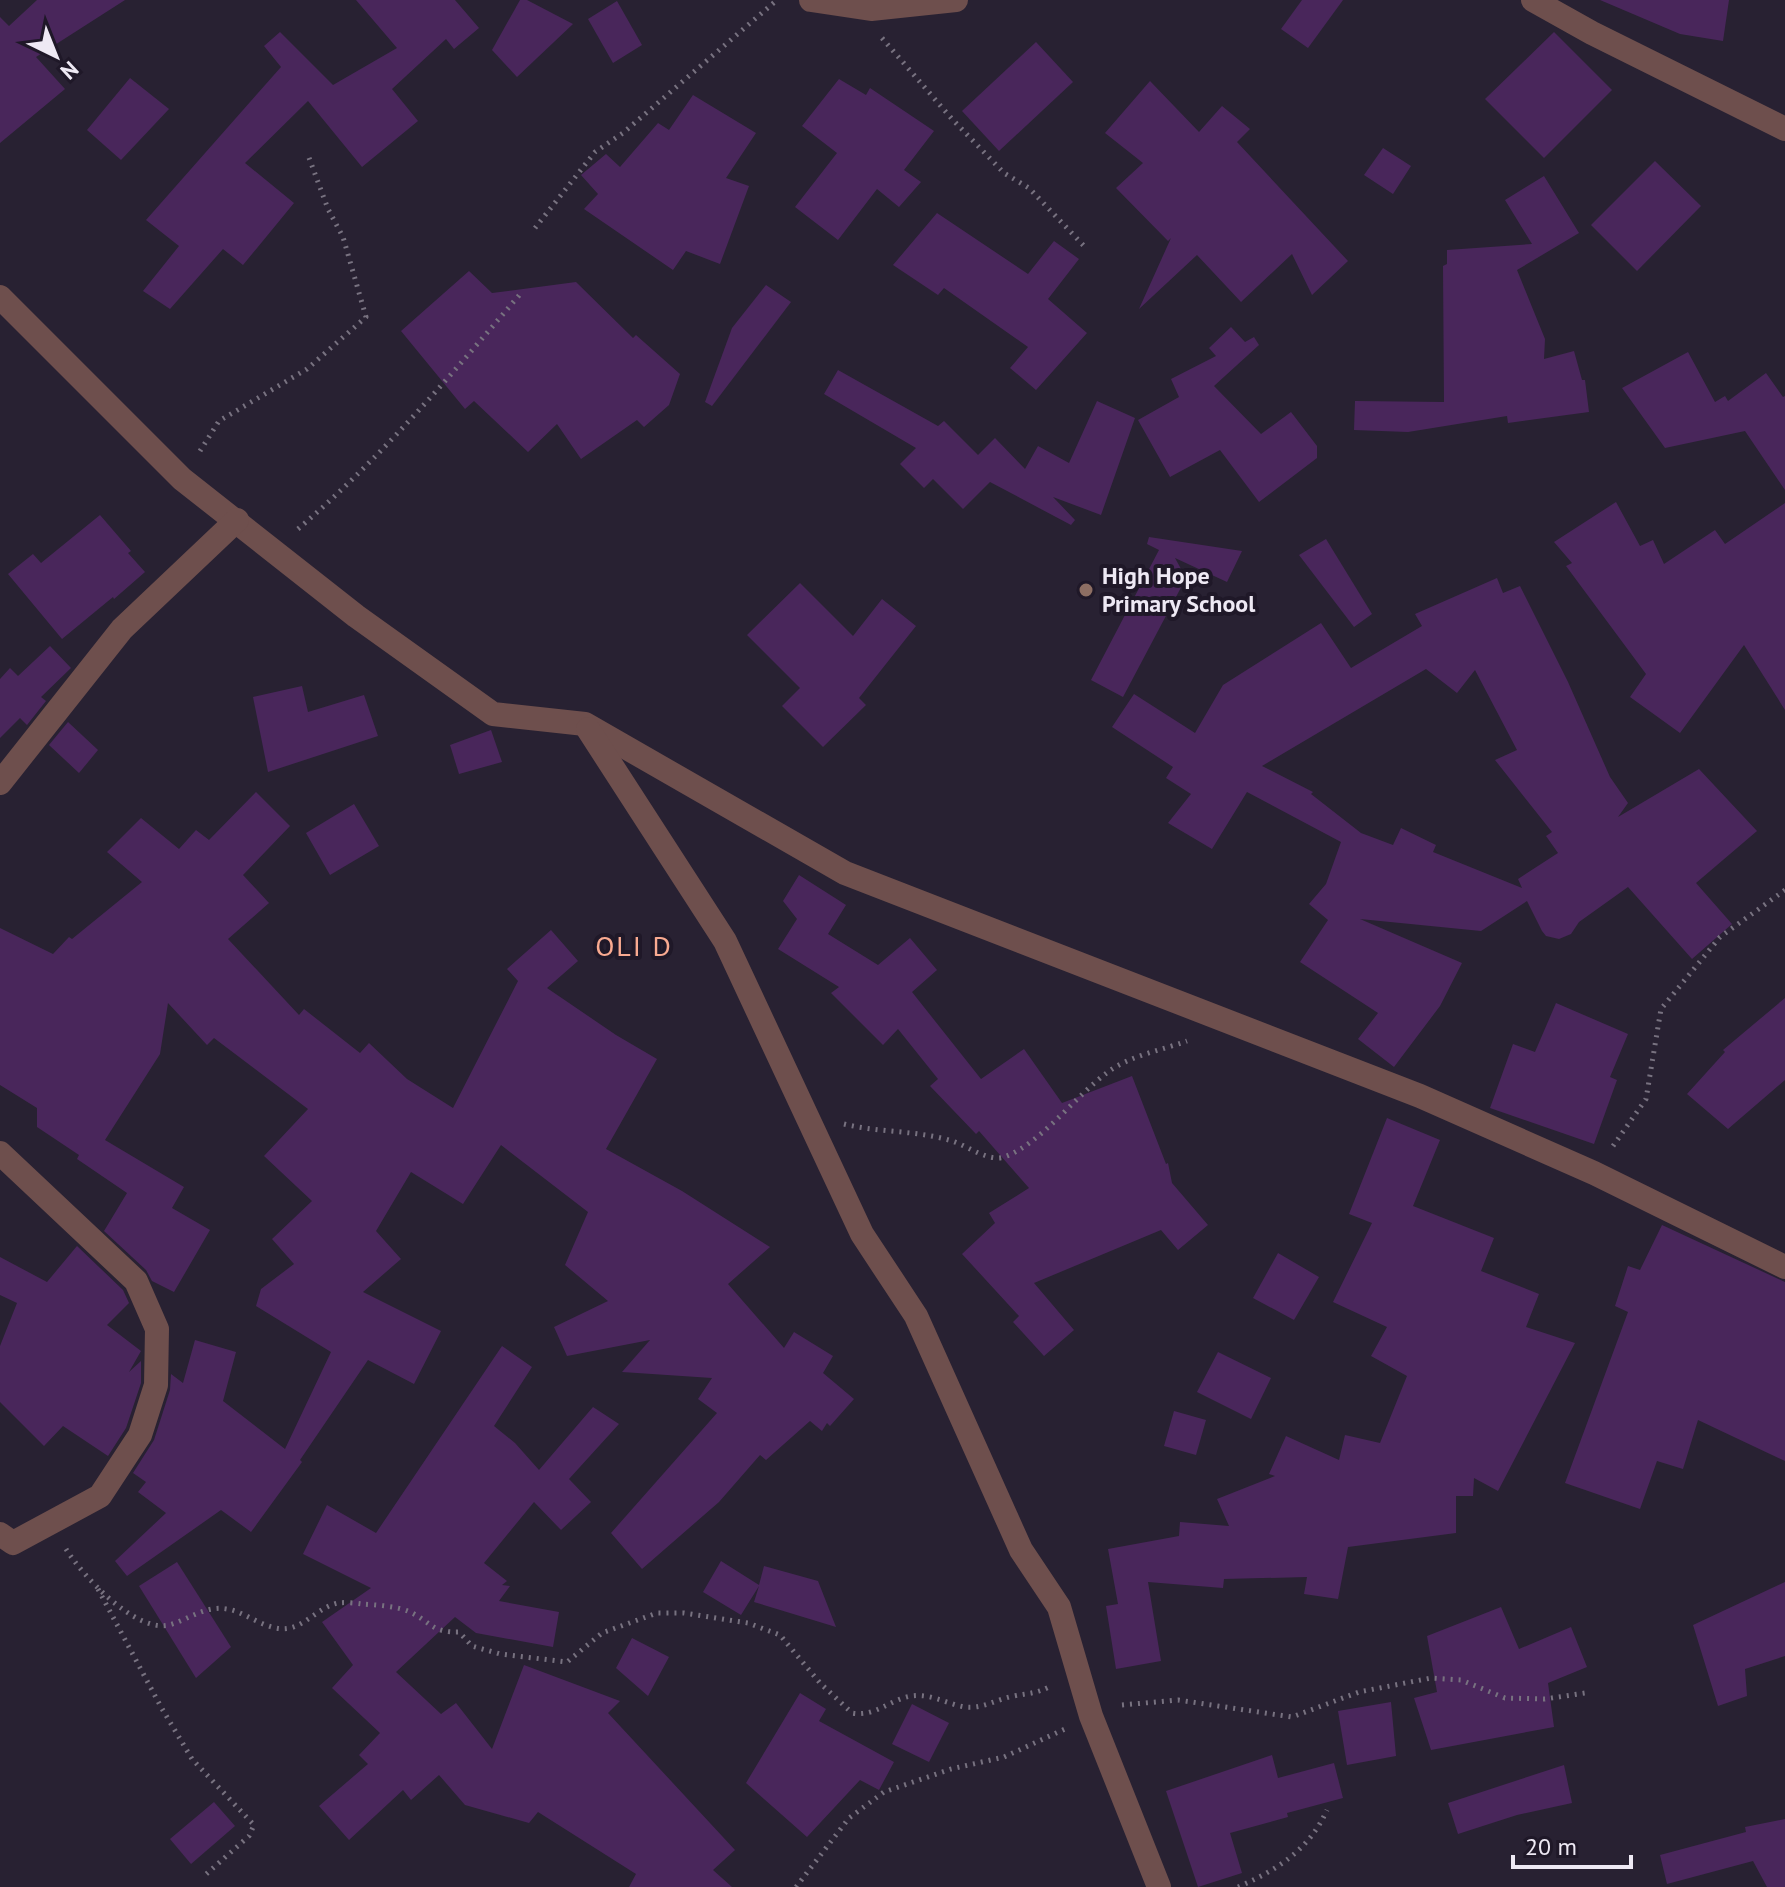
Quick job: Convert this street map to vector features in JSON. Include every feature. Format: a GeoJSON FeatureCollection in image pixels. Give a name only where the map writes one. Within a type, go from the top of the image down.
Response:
{"type":"FeatureCollection","features":[{"type":"Feature","properties":{"kind":"street"},"geometry":{"type":"LineString","coordinates":[[811,0],[871,9],[956,0]]}},
{"type":"Feature","properties":{"kind":"street"},"geometry":{"type":"LineString","coordinates":[[1533,0],[1592,33],[1785,129]]}},
{"type":"Feature","properties":{"kind":"street"},"geometry":{"type":"LineString","coordinates":[[0,297],[182,479],[356,616],[493,714],[585,724],[845,873],[1420,1096],[1594,1173],[1785,1267]]}},
{"type":"Feature","properties":{"kind":"street"},"geometry":{"type":"LineString","coordinates":[[0,783],[122,629],[237,520]]}},
{"type":"Feature","properties":{"kind":"street"},"geometry":{"type":"LineString","coordinates":[[585,724],[725,941],[862,1234],[916,1316],[1021,1550],[1059,1607],[1091,1716],[1159,1887]]}},
{"type":"Feature","properties":{"kind":"street"},"geometry":{"type":"LineString","coordinates":[[0,1153],[136,1281],[157,1329],[156,1385],[140,1435],[100,1496],[6,1538]]}},
{"type":"Feature","properties":{"kind":"path"},"geometry":{"type":"LineString","coordinates":[[535,228],[595,152],[623,133],[777,0]]}},
{"type":"Feature","properties":{"kind":"path"},"geometry":{"type":"LineString","coordinates":[[871,9],[883,39],[952,119],[1004,173],[1029,188],[1084,246]]}},
{"type":"Feature","properties":{"kind":"path"},"geometry":{"type":"LineString","coordinates":[[182,479],[219,421],[307,369],[366,317],[343,237],[328,209],[308,155]]}},
{"type":"Feature","properties":{"kind":"path"},"geometry":{"type":"LineString","coordinates":[[272,550],[328,503],[420,410],[522,292]]}},
{"type":"Feature","properties":{"kind":"path"},"geometry":{"type":"LineString","coordinates":[[1594,1173],[1646,1099],[1661,1009],[1720,937],[1785,890]]}},
{"type":"Feature","properties":{"kind":"path"},"geometry":{"type":"LineString","coordinates":[[798,1095],[837,1122],[881,1131],[916,1132],[953,1141],[992,1159],[1022,1147],[1113,1069],[1189,1040]]}},
{"type":"Feature","properties":{"kind":"path"},"geometry":{"type":"LineString","coordinates":[[6,1538],[63,1542],[95,1584],[131,1614],[153,1626],[170,1625],[200,1611],[226,1609],[286,1629],[300,1625],[336,1603],[364,1604],[409,1612],[434,1629],[459,1632],[472,1646],[486,1650],[567,1662],[602,1633],[657,1613],[684,1613],[748,1623],[780,1635],[845,1707],[852,1713],[861,1714],[913,1696],[973,1708],[1016,1696],[1031,1696],[1077,1674],[1117,1705],[1178,1700],[1292,1717],[1359,1692],[1431,1678],[1461,1680],[1505,1698],[1545,1699],[1585,1693]]}},
{"type":"Feature","properties":{"kind":"path"},"geometry":{"type":"LineString","coordinates":[[95,1584],[192,1759],[254,1825],[249,1836],[203,1877]]}},
{"type":"Feature","properties":{"kind":"path"},"geometry":{"type":"LineString","coordinates":[[796,1887],[849,1818],[884,1792],[951,1769],[1004,1757],[1091,1716]]}},
{"type":"Feature","properties":{"kind":"path"},"geometry":{"type":"LineString","coordinates":[[1238,1887],[1293,1857],[1319,1827],[1327,1810]]}},
{"type":"Feature","properties":{"kind":"building"},"geometry":{"type":"Polygon","coordinates":[[[37,0],[125,0],[36,57],[65,89],[0,143],[0,17],[9,26],[37,0]]]}},
{"type":"Feature","properties":{"kind":"building"},"geometry":{"type":"Polygon","coordinates":[[[356,0],[455,0],[479,28],[454,49],[446,39],[392,89],[418,121],[362,167],[308,101],[245,163],[294,203],[243,265],[223,249],[170,309],[143,291],[179,246],[146,220],[281,67],[264,46],[280,32],[333,85],[397,48],[356,0]]]}},
{"type":"Feature","properties":{"kind":"building"},"geometry":{"type":"Polygon","coordinates":[[[520,0],[527,0],[573,24],[517,77],[492,50],[520,0]]]}},
{"type":"Feature","properties":{"kind":"building"},"geometry":{"type":"Polygon","coordinates":[[[1302,0],[1343,0],[1308,48],[1281,29],[1302,0]]]}},
{"type":"Feature","properties":{"kind":"building"},"geometry":{"type":"Polygon","coordinates":[[[1600,0],[1729,0],[1723,41],[1680,34],[1600,0]]]}},
{"type":"Feature","properties":{"kind":"building"},"geometry":{"type":"Polygon","coordinates":[[[617,1],[642,45],[613,63],[588,19],[617,1]]]}},
{"type":"Feature","properties":{"kind":"building"},"geometry":{"type":"Polygon","coordinates":[[[1554,32],[1612,90],[1544,158],[1485,99],[1554,32]]]}},
{"type":"Feature","properties":{"kind":"building"},"geometry":{"type":"Polygon","coordinates":[[[1036,42],[1073,82],[999,151],[962,111],[1036,42]]]}},
{"type":"Feature","properties":{"kind":"building"},"geometry":{"type":"Polygon","coordinates":[[[130,78],[169,109],[121,160],[87,130],[130,78]]]}},
{"type":"Feature","properties":{"kind":"building"},"geometry":{"type":"Polygon","coordinates":[[[839,79],[866,95],[870,88],[934,131],[904,170],[921,182],[899,207],[877,189],[838,240],[795,207],[837,153],[802,126],[839,79]]]}},
{"type":"Feature","properties":{"kind":"building"},"geometry":{"type":"Polygon","coordinates":[[[1150,81],[1199,132],[1222,106],[1250,129],[1237,142],[1348,261],[1312,295],[1292,254],[1241,302],[1197,255],[1139,309],[1171,238],[1168,241],[1116,188],[1143,163],[1105,133],[1150,81]]]}},
{"type":"Feature","properties":{"kind":"building"},"geometry":{"type":"Polygon","coordinates":[[[693,95],[756,133],[726,178],[749,186],[720,264],[686,251],[673,270],[584,209],[598,194],[581,175],[606,154],[620,167],[658,123],[669,130],[693,95]]]}},
{"type":"Feature","properties":{"kind":"building"},"geometry":{"type":"Polygon","coordinates":[[[1383,148],[1411,166],[1393,194],[1364,175],[1383,148]]]}},
{"type":"Feature","properties":{"kind":"building"},"geometry":{"type":"Polygon","coordinates":[[[1655,161],[1701,206],[1637,271],[1591,225],[1655,161]]]}},
{"type":"Feature","properties":{"kind":"building"},"geometry":{"type":"Polygon","coordinates":[[[1544,176],[1579,233],[1517,270],[1545,339],[1544,359],[1574,351],[1582,380],[1585,380],[1589,412],[1508,423],[1507,416],[1408,432],[1354,430],[1355,401],[1444,402],[1443,266],[1447,264],[1447,250],[1532,244],[1505,200],[1544,176]]]}},
{"type":"Feature","properties":{"kind":"building"},"geometry":{"type":"Polygon","coordinates":[[[937,213],[1028,274],[1054,241],[1079,259],[1048,299],[1087,333],[1036,390],[1010,368],[1028,347],[944,288],[938,295],[893,265],[937,213]]]}},
{"type":"Feature","properties":{"kind":"building"},"geometry":{"type":"Polygon","coordinates":[[[469,271],[492,293],[576,282],[633,338],[636,335],[680,374],[669,405],[644,427],[637,420],[581,459],[557,424],[528,452],[474,401],[465,409],[401,331],[469,271]]]}},
{"type":"Feature","properties":{"kind":"building"},"geometry":{"type":"Polygon","coordinates":[[[766,285],[791,302],[712,406],[705,402],[732,328],[766,285]]]}},
{"type":"Feature","properties":{"kind":"building"},"geometry":{"type":"Polygon","coordinates":[[[1231,327],[1245,342],[1254,337],[1259,345],[1214,386],[1261,434],[1291,412],[1317,446],[1317,458],[1259,502],[1220,450],[1170,477],[1138,420],[1179,397],[1171,379],[1216,356],[1209,348],[1231,327]]]}},
{"type":"Feature","properties":{"kind":"building"},"geometry":{"type":"Polygon","coordinates":[[[1688,352],[1715,402],[1725,396],[1728,401],[1766,373],[1785,396],[1785,490],[1745,431],[1665,448],[1622,388],[1688,352]]]}},
{"type":"Feature","properties":{"kind":"building"},"geometry":{"type":"Polygon","coordinates":[[[838,370],[938,426],[944,421],[978,455],[995,438],[1025,469],[1038,446],[1069,463],[1097,401],[1135,418],[1101,515],[1053,497],[1075,520],[1071,525],[990,482],[963,509],[933,479],[924,488],[900,464],[916,448],[824,394],[838,370]]]}},
{"type":"Feature","properties":{"kind":"building"},"geometry":{"type":"Polygon","coordinates":[[[1616,502],[1640,546],[1653,540],[1664,564],[1715,530],[1725,544],[1785,503],[1785,710],[1744,645],[1680,733],[1630,697],[1646,674],[1566,566],[1572,563],[1554,542],[1616,502]]]}},
{"type":"Feature","properties":{"kind":"building"},"geometry":{"type":"Polygon","coordinates":[[[100,515],[145,572],[62,639],[8,574],[33,554],[41,563],[100,515]]]}},
{"type":"Feature","properties":{"kind":"building"},"geometry":{"type":"Polygon","coordinates":[[[1149,537],[1242,551],[1227,582],[1175,558],[1186,578],[1123,697],[1091,680],[1159,550],[1147,544],[1149,537]]]}},
{"type":"Feature","properties":{"kind":"building"},"geometry":{"type":"Polygon","coordinates":[[[1326,539],[1372,614],[1354,627],[1299,555],[1326,539]]]}},
{"type":"Feature","properties":{"kind":"building"},"geometry":{"type":"Polygon","coordinates":[[[1497,578],[1503,593],[1520,586],[1568,682],[1610,777],[1628,803],[1618,817],[1699,769],[1757,831],[1696,883],[1732,924],[1692,959],[1628,887],[1579,922],[1571,934],[1559,939],[1546,936],[1527,901],[1481,931],[1360,919],[1462,963],[1440,1006],[1394,1067],[1358,1039],[1378,1013],[1300,962],[1328,920],[1309,904],[1326,884],[1341,842],[1247,792],[1212,849],[1168,823],[1191,794],[1166,778],[1173,767],[1112,727],[1134,694],[1195,733],[1223,685],[1321,623],[1351,668],[1422,626],[1415,614],[1497,578]],[[1426,669],[1262,766],[1313,792],[1311,794],[1361,833],[1393,845],[1401,828],[1436,845],[1433,852],[1522,888],[1518,879],[1558,853],[1546,836],[1552,832],[1495,760],[1517,750],[1475,670],[1457,693],[1426,669]]]}},
{"type":"Feature","properties":{"kind":"building"},"geometry":{"type":"Polygon","coordinates":[[[800,583],[853,636],[882,599],[916,626],[859,698],[866,705],[823,747],[782,706],[800,688],[747,635],[800,583]]]}},
{"type":"Feature","properties":{"kind":"building"},"geometry":{"type":"Polygon","coordinates":[[[50,646],[71,668],[41,697],[46,701],[27,725],[20,718],[0,738],[0,679],[10,668],[18,676],[50,646]]]}},
{"type":"Feature","properties":{"kind":"building"},"geometry":{"type":"Polygon","coordinates":[[[302,686],[308,712],[364,695],[378,736],[268,772],[253,697],[302,686]]]}},
{"type":"Feature","properties":{"kind":"building"},"geometry":{"type":"Polygon","coordinates":[[[68,722],[98,750],[79,773],[49,745],[68,722]]]}},
{"type":"Feature","properties":{"kind":"building"},"geometry":{"type":"Polygon","coordinates":[[[491,730],[502,762],[459,774],[450,745],[491,730]]]}},
{"type":"Feature","properties":{"kind":"building"},"geometry":{"type":"Polygon","coordinates":[[[256,792],[290,826],[243,875],[269,903],[228,939],[299,1015],[304,1009],[360,1053],[369,1043],[407,1079],[453,1108],[518,981],[507,969],[551,930],[578,961],[547,988],[657,1059],[606,1149],[682,1191],[770,1247],[728,1284],[784,1348],[794,1332],[833,1356],[823,1373],[854,1399],[830,1426],[827,1423],[822,1431],[810,1421],[766,1460],[760,1455],[719,1502],[642,1569],[611,1533],[717,1413],[698,1399],[712,1378],[622,1372],[650,1340],[567,1356],[554,1327],[608,1301],[565,1265],[588,1212],[501,1145],[463,1204],[411,1172],[376,1231],[401,1259],[363,1292],[441,1331],[414,1384],[368,1360],[300,1460],[302,1462],[251,1532],[221,1510],[127,1576],[115,1561],[166,1513],[138,1492],[146,1482],[133,1473],[154,1440],[170,1390],[171,1374],[183,1383],[195,1340],[236,1352],[223,1401],[285,1449],[331,1352],[256,1306],[261,1289],[294,1264],[272,1239],[312,1201],[264,1156],[308,1109],[214,1038],[207,1045],[168,1003],[160,1054],[105,1140],[184,1187],[172,1208],[210,1230],[174,1292],[152,1281],[146,1270],[104,1231],[127,1193],[37,1127],[37,1108],[0,1085],[0,928],[53,954],[69,937],[72,939],[142,882],[107,852],[141,818],[179,849],[196,830],[209,840],[256,792]]]}},
{"type":"Feature","properties":{"kind":"building"},"geometry":{"type":"Polygon","coordinates":[[[354,804],[379,846],[330,875],[306,833],[354,804]]]}},
{"type":"Feature","properties":{"kind":"building"},"geometry":{"type":"Polygon","coordinates":[[[799,875],[846,905],[828,934],[878,965],[910,938],[937,970],[912,992],[981,1079],[1024,1049],[1062,1103],[1132,1076],[1168,1163],[1172,1183],[1208,1225],[1178,1250],[1161,1230],[1034,1283],[1074,1330],[1044,1356],[1013,1322],[1019,1316],[962,1254],[995,1223],[989,1213],[1029,1188],[979,1131],[976,1134],[930,1086],[938,1079],[898,1029],[883,1045],[831,993],[839,987],[778,949],[797,919],[783,901],[799,875]]]}},
{"type":"Feature","properties":{"kind":"building"},"geometry":{"type":"Polygon","coordinates":[[[1785,998],[1785,1080],[1728,1129],[1687,1094],[1725,1052],[1723,1050],[1785,998]]]}},
{"type":"Feature","properties":{"kind":"building"},"geometry":{"type":"Polygon","coordinates":[[[1556,1003],[1628,1034],[1610,1077],[1617,1080],[1594,1144],[1490,1108],[1513,1044],[1535,1052],[1556,1003]]]}},
{"type":"Feature","properties":{"kind":"building"},"geometry":{"type":"Polygon","coordinates":[[[1387,1118],[1440,1140],[1413,1206],[1494,1238],[1481,1271],[1539,1294],[1526,1327],[1575,1343],[1498,1491],[1474,1478],[1473,1496],[1456,1496],[1456,1533],[1348,1547],[1338,1599],[1304,1594],[1307,1577],[1224,1579],[1223,1588],[1148,1582],[1161,1661],[1116,1669],[1106,1606],[1118,1604],[1108,1549],[1179,1536],[1180,1522],[1229,1526],[1217,1499],[1275,1476],[1269,1474],[1286,1436],[1339,1460],[1345,1435],[1380,1443],[1407,1376],[1371,1356],[1387,1327],[1333,1302],[1372,1223],[1349,1214],[1387,1118]]]}},
{"type":"Feature","properties":{"kind":"building"},"geometry":{"type":"Polygon","coordinates":[[[1662,1225],[1785,1282],[1785,1461],[1698,1420],[1683,1469],[1657,1461],[1640,1509],[1565,1483],[1628,1312],[1615,1306],[1628,1266],[1640,1270],[1662,1225]]]}},
{"type":"Feature","properties":{"kind":"building"},"geometry":{"type":"Polygon","coordinates":[[[77,1246],[123,1290],[129,1303],[107,1325],[141,1351],[129,1372],[141,1361],[141,1383],[126,1428],[108,1456],[63,1426],[44,1446],[0,1402],[0,1346],[17,1303],[0,1295],[0,1257],[47,1282],[77,1246]]]}},
{"type":"Feature","properties":{"kind":"building"},"geometry":{"type":"Polygon","coordinates":[[[1278,1253],[1319,1277],[1294,1320],[1253,1298],[1278,1253]]]}},
{"type":"Feature","properties":{"kind":"building"},"geometry":{"type":"Polygon","coordinates":[[[502,1346],[532,1367],[494,1426],[515,1443],[539,1470],[593,1407],[619,1424],[569,1479],[591,1502],[561,1530],[534,1502],[484,1563],[507,1581],[502,1585],[510,1586],[499,1601],[559,1612],[553,1647],[476,1633],[455,1617],[396,1672],[441,1714],[456,1703],[492,1749],[524,1665],[620,1701],[608,1713],[735,1850],[713,1870],[732,1887],[629,1887],[636,1874],[538,1812],[529,1823],[465,1805],[439,1775],[411,1800],[403,1790],[349,1840],[319,1806],[368,1764],[359,1755],[380,1733],[332,1688],[353,1665],[322,1622],[371,1588],[303,1554],[327,1505],[376,1533],[502,1346]]]}},
{"type":"Feature","properties":{"kind":"building"},"geometry":{"type":"Polygon","coordinates":[[[1218,1352],[1271,1378],[1251,1419],[1197,1392],[1218,1352]]]}},
{"type":"Feature","properties":{"kind":"building"},"geometry":{"type":"Polygon","coordinates":[[[1174,1411],[1206,1420],[1196,1455],[1164,1446],[1174,1411]]]}},
{"type":"Feature","properties":{"kind":"building"},"geometry":{"type":"Polygon","coordinates":[[[721,1561],[759,1585],[764,1566],[818,1581],[836,1627],[754,1602],[759,1586],[741,1615],[703,1592],[721,1561]]]}},
{"type":"Feature","properties":{"kind":"building"},"geometry":{"type":"Polygon","coordinates":[[[177,1562],[231,1647],[196,1678],[139,1586],[177,1562]]]}},
{"type":"Feature","properties":{"kind":"building"},"geometry":{"type":"Polygon","coordinates":[[[1785,1582],[1785,1656],[1745,1669],[1747,1696],[1718,1706],[1693,1625],[1785,1582]]]}},
{"type":"Feature","properties":{"kind":"building"},"geometry":{"type":"Polygon","coordinates":[[[1501,1607],[1519,1649],[1571,1627],[1587,1667],[1548,1683],[1554,1727],[1431,1750],[1414,1698],[1437,1692],[1427,1636],[1501,1607]]]}},
{"type":"Feature","properties":{"kind":"building"},"geometry":{"type":"Polygon","coordinates":[[[632,1638],[669,1657],[648,1696],[616,1668],[632,1638]]]}},
{"type":"Feature","properties":{"kind":"building"},"geometry":{"type":"Polygon","coordinates":[[[800,1693],[826,1709],[819,1721],[894,1762],[879,1790],[860,1780],[807,1837],[746,1783],[800,1693]]]}},
{"type":"Feature","properties":{"kind":"building"},"geometry":{"type":"Polygon","coordinates":[[[1391,1702],[1396,1756],[1347,1765],[1338,1711],[1391,1702]]]}},
{"type":"Feature","properties":{"kind":"building"},"geometry":{"type":"Polygon","coordinates":[[[912,1704],[949,1723],[929,1762],[892,1744],[912,1704]]]}},
{"type":"Feature","properties":{"kind":"building"},"geometry":{"type":"Polygon","coordinates":[[[1272,1755],[1278,1778],[1334,1763],[1343,1798],[1230,1833],[1242,1873],[1198,1887],[1166,1791],[1272,1755]]]}},
{"type":"Feature","properties":{"kind":"building"},"geometry":{"type":"Polygon","coordinates":[[[1564,1765],[1572,1803],[1517,1815],[1458,1834],[1448,1803],[1564,1765]]]}},
{"type":"Feature","properties":{"kind":"building"},"geometry":{"type":"Polygon","coordinates":[[[214,1802],[235,1826],[191,1864],[170,1839],[214,1802]]]}},
{"type":"Feature","properties":{"kind":"building"},"geometry":{"type":"Polygon","coordinates":[[[1785,1819],[1785,1887],[1767,1887],[1753,1861],[1667,1884],[1660,1855],[1746,1832],[1745,1827],[1785,1819]]]}},
{"type":"Feature","properties":{"kind":"place","name":"High Hope Primary School"},"geometry":{"type":"Point","coordinates":[1086,590]}},
{"type":"Feature","properties":{"kind":"district","name":"OLI D"},"geometry":{"type":"Point","coordinates":[634,946]}}]}
